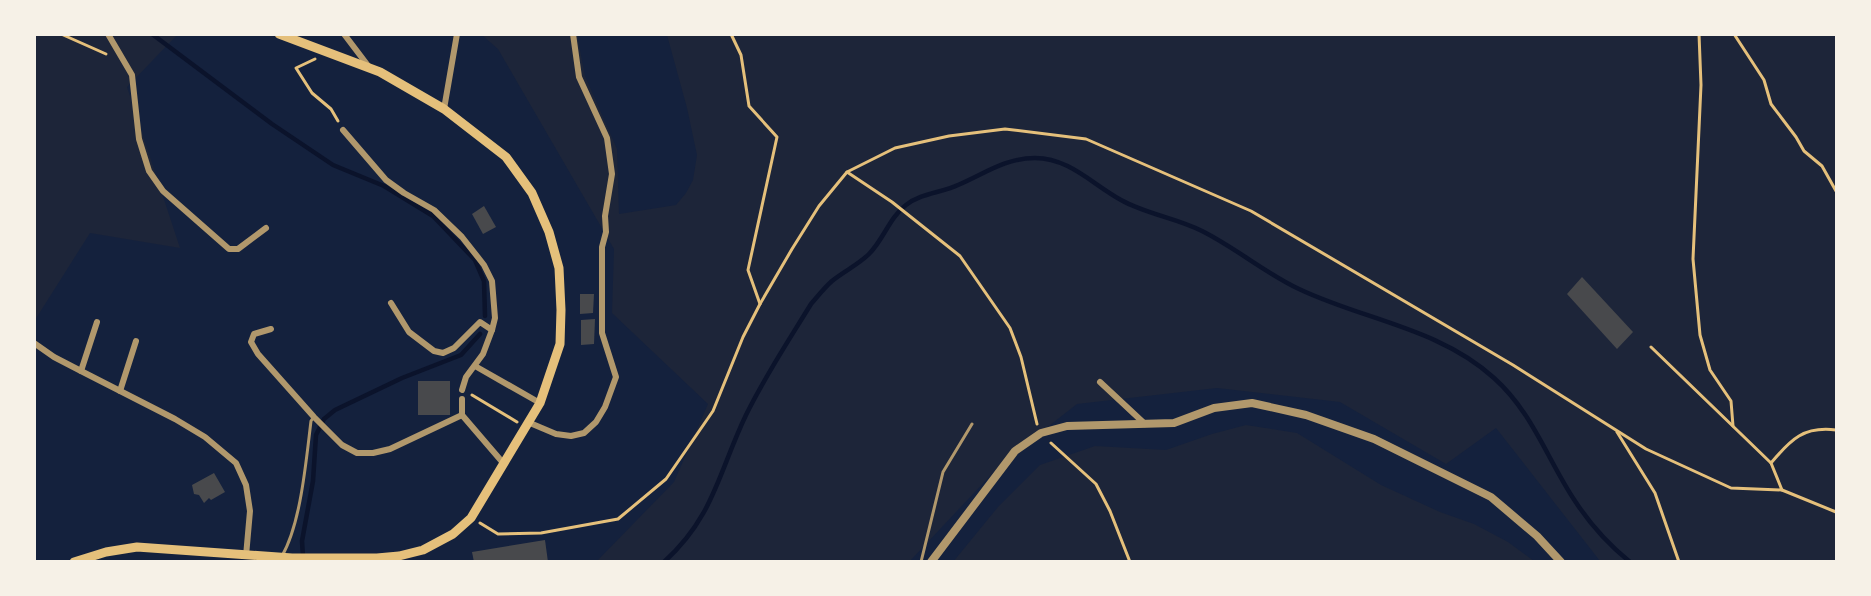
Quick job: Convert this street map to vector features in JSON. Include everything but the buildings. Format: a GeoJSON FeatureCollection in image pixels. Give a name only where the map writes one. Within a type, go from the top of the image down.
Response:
{"type":"FeatureCollection","features":[{"type":"Feature","properties":{"kind":"main road"},"geometry":{"type":"LineString","coordinates":[[74,561],[106,552],[137,547],[261,559],[377,558],[423,550],[453,534],[471,518],[540,403],[560,344],[561,310],[559,268],[549,232],[532,193],[506,158],[444,110],[372,69],[327,54],[279,34]]}},
{"type":"Feature","properties":{"kind":"street"},"geometry":{"type":"LineString","coordinates":[[108,34],[132,75],[139,138],[149,171],[164,191],[229,249],[238,249],[266,228]]}},
{"type":"Feature","properties":{"kind":"street"},"geometry":{"type":"LineString","coordinates":[[344,34],[372,69]]}},
{"type":"Feature","properties":{"kind":"street"},"geometry":{"type":"LineString","coordinates":[[444,110],[457,34]]}},
{"type":"Feature","properties":{"kind":"street"},"geometry":{"type":"LineString","coordinates":[[528,425],[556,434],[571,436],[584,433],[596,422],[605,407],[616,376],[602,333],[605,216],[612,174],[608,138],[579,77],[573,34]]}},
{"type":"Feature","properties":{"kind":"street"},"geometry":{"type":"LineString","coordinates":[[343,130],[386,180],[434,210],[462,237],[484,265],[492,281],[495,318],[483,354],[466,377],[462,415],[504,464]]}},
{"type":"Feature","properties":{"kind":"street"},"geometry":{"type":"LineString","coordinates":[[391,303],[409,332],[434,351],[443,353],[454,348],[480,322],[492,330]]}},
{"type":"Feature","properties":{"kind":"street"},"geometry":{"type":"LineString","coordinates":[[81,371],[98,322]]}},
{"type":"Feature","properties":{"kind":"street"},"geometry":{"type":"LineString","coordinates":[[271,329],[254,334],[251,342],[258,354],[314,417],[342,445],[357,453],[373,453],[390,449],[462,415]]}},
{"type":"Feature","properties":{"kind":"street"},"geometry":{"type":"LineString","coordinates":[[120,391],[136,341]]}},
{"type":"Feature","properties":{"kind":"street"},"geometry":{"type":"LineString","coordinates":[[34,343],[54,357],[175,419],[205,437],[236,463],[246,485],[250,511],[246,556]]}},
{"type":"Feature","properties":{"kind":"street"},"geometry":{"type":"LineString","coordinates":[[475,366],[540,403]]}},
{"type":"Feature","properties":{"kind":"street"},"geometry":{"type":"LineString","coordinates":[[1100,382],[1145,424]]}},
{"type":"Feature","properties":{"kind":"street"},"geometry":{"type":"LineString","coordinates":[[931,561],[1015,451],[1041,434],[1067,426],[1173,423],[1214,408],[1252,403],[1306,415],[1374,439],[1491,497],[1537,536],[1561,561]]}},
{"type":"Feature","properties":{"kind":"lane"},"geometry":{"type":"LineString","coordinates":[[281,558],[289,544],[303,480],[311,422],[314,417]]}},
{"type":"Feature","properties":{"kind":"lane"},"geometry":{"type":"LineString","coordinates":[[921,561],[943,472],[972,424]]}},
{"type":"Feature","properties":{"kind":"path"},"geometry":{"type":"LineString","coordinates":[[61,34],[125,62]]}},
{"type":"Feature","properties":{"kind":"path"},"geometry":{"type":"LineString","coordinates":[[731,34],[741,55],[749,106],[777,137],[748,270],[760,304]]}},
{"type":"Feature","properties":{"kind":"path"},"geometry":{"type":"LineString","coordinates":[[1699,34],[1701,85],[1693,259],[1700,335],[1710,370],[1731,401],[1733,426]]}},
{"type":"Feature","properties":{"kind":"path"},"geometry":{"type":"LineString","coordinates":[[1734,34],[1764,80],[1771,104],[1804,151],[1822,166],[1836,191]]}},
{"type":"Feature","properties":{"kind":"path"},"geometry":{"type":"LineString","coordinates":[[327,54],[296,68],[312,93],[331,109],[343,130]]}},
{"type":"Feature","properties":{"kind":"path"},"geometry":{"type":"LineString","coordinates":[[471,518],[498,534],[541,533],[618,519],[666,479],[713,411],[742,337],[760,304],[819,206],[847,172],[895,148],[949,136],[1005,129],[1086,139],[1251,211],[1513,365],[1646,449],[1731,488],[1782,490],[1836,512]]}},
{"type":"Feature","properties":{"kind":"path"},"geometry":{"type":"LineString","coordinates":[[847,172],[892,202],[960,256],[1010,328],[1021,357],[1034,416],[1041,434],[1096,484],[1110,511],[1130,561]]}},
{"type":"Feature","properties":{"kind":"path"},"geometry":{"type":"LineString","coordinates":[[1652,347],[1772,463],[1782,490]]}},
{"type":"Feature","properties":{"kind":"path"},"geometry":{"type":"LineString","coordinates":[[463,395],[474,395],[528,425]]}},
{"type":"Feature","properties":{"kind":"path"},"geometry":{"type":"LineString","coordinates":[[1616,430],[1655,493],[1679,561]]}},
{"type":"Feature","properties":{"kind":"path"},"geometry":{"type":"LineString","coordinates":[[1772,463],[1797,436],[1811,430],[1836,430]]}},
{"type":"Feature","properties":{"kind":"shaded area"},"geometry":{"type":"Polygon","coordinates":[[[35,35],[177,35],[127,87],[180,248],[90,233],[35,320],[35,35]]]}},
{"type":"Feature","properties":{"kind":"shaded area"},"geometry":{"type":"Polygon","coordinates":[[[482,35],[578,35],[585,76],[617,149],[619,214],[676,205],[693,180],[697,155],[667,35],[1836,35],[1836,561],[1600,561],[1496,428],[1446,464],[1340,402],[1217,388],[1077,404],[1004,461],[910,561],[597,561],[674,482],[708,404],[612,313],[614,249],[498,49],[482,35]]]}},
{"type":"Feature","properties":{"kind":"shaded area"},"geometry":{"type":"Polygon","coordinates":[[[1246,425],[1297,433],[1381,485],[1440,512],[1474,524],[1508,542],[1534,561],[953,562],[998,507],[1040,465],[1095,446],[1166,450],[1246,425]]]}},
{"type":"Feature","properties":{"kind":"waterway"},"geometry":{"type":"LineString","coordinates":[[152,34],[272,124],[333,165],[384,186],[433,216],[475,260],[484,281],[485,316]]}},
{"type":"Feature","properties":{"kind":"waterway"},"geometry":{"type":"LineString","coordinates":[[664,562],[681,545],[705,510],[753,401],[811,304],[824,289],[869,254],[895,216],[912,201],[951,188],[995,167],[1035,158],[1059,162],[1131,205],[1202,231],[1299,289],[1425,336],[1472,361],[1508,392],[1529,421],[1581,510],[1600,534],[1630,562]]}},
{"type":"Feature","properties":{"kind":"waterway"},"geometry":{"type":"LineString","coordinates":[[303,557],[302,541],[313,481],[316,435],[324,419],[335,410],[402,378],[461,355],[480,334]]}}]}
